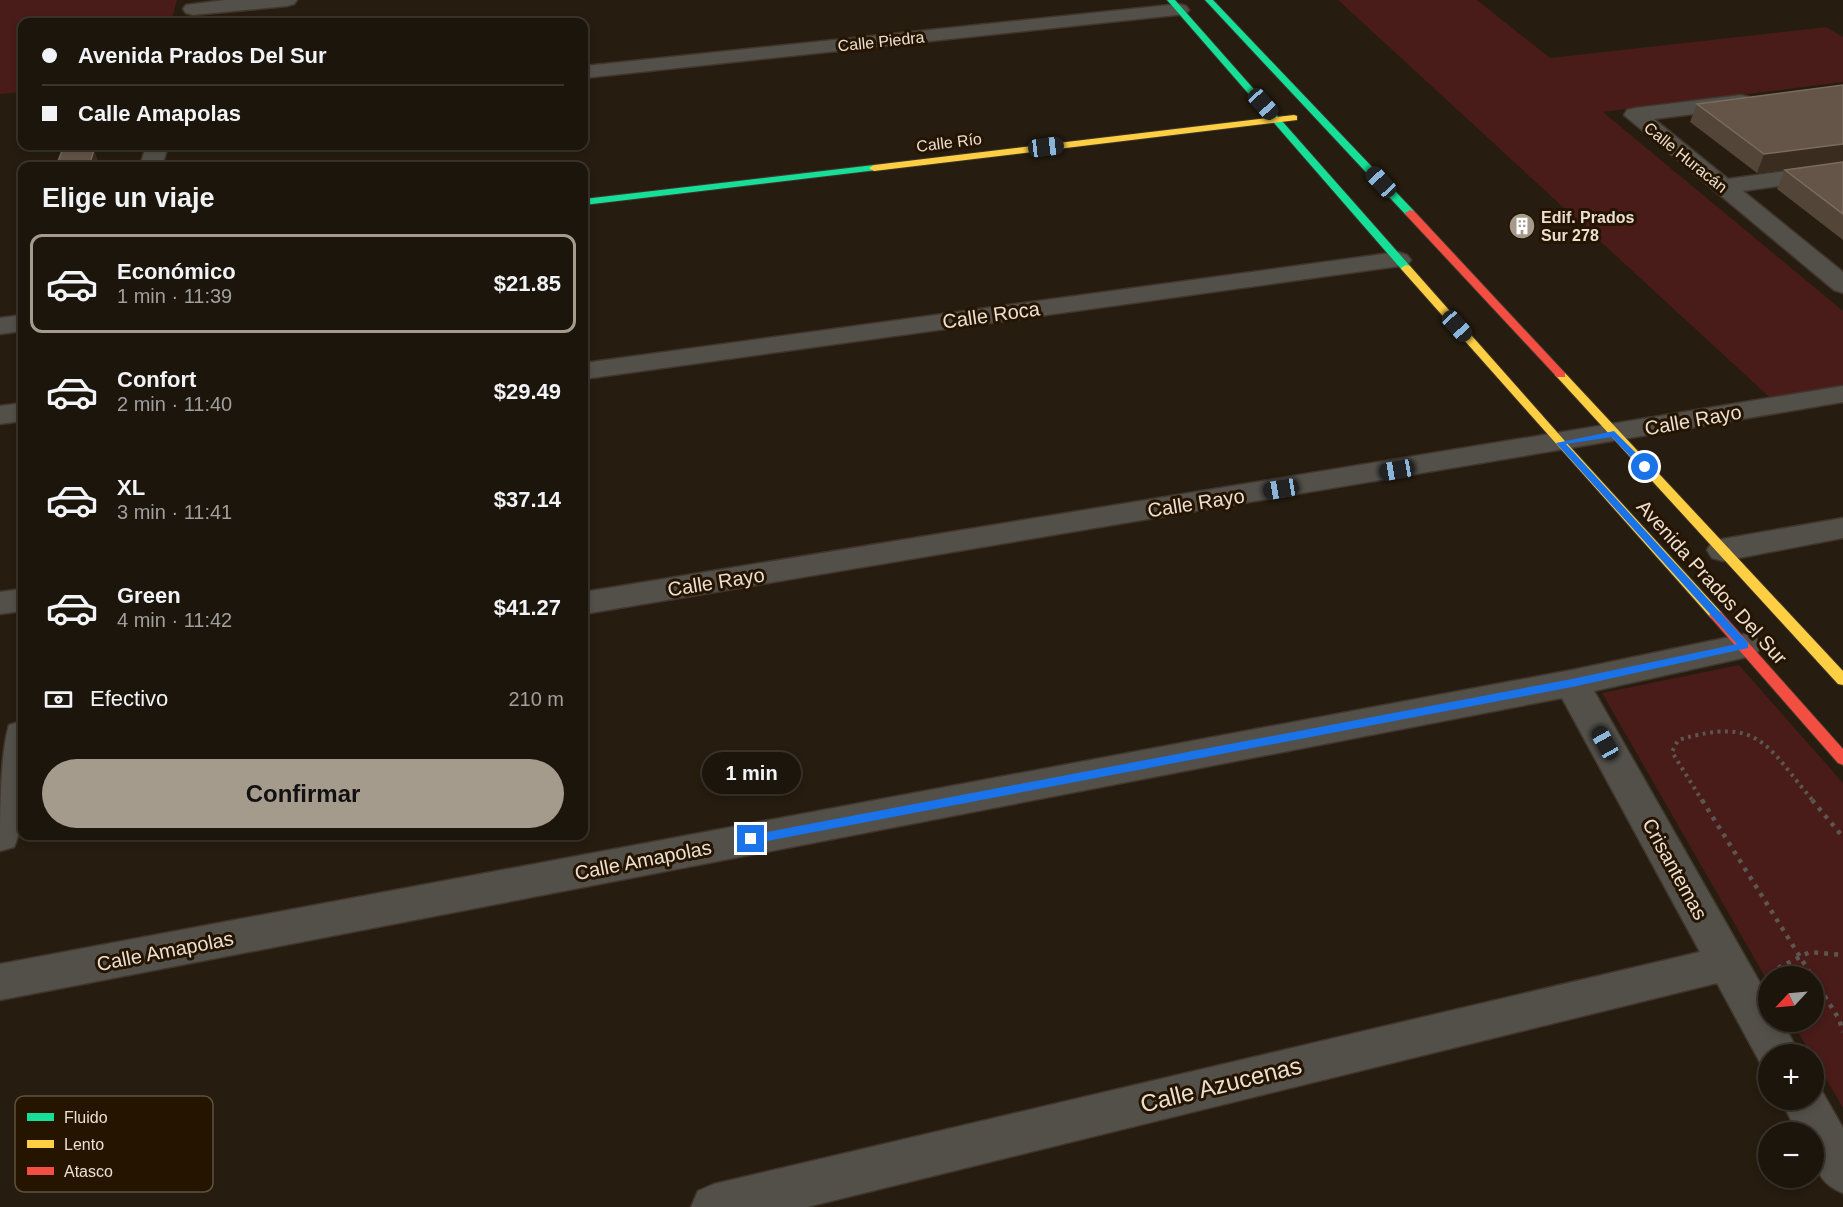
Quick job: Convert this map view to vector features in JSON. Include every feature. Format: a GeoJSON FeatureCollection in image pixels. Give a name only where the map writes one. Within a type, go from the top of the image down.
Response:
{"type":"FeatureCollection","features":[{"type":"Feature","properties":{"kind":"main road","name":"Avenida Prados Del Sur"},"geometry":{"type":"LineString","coordinates":[[1209,0],[1319,115],[1843,680]]}},
{"type":"Feature","properties":{"kind":"main road","name":"Avenida Prados Del Sur"},"geometry":{"type":"LineString","coordinates":[[1175,5],[1560,443],[1843,759]]}},
{"type":"Feature","properties":{"kind":"main road","name":"Calle Río"},"geometry":{"type":"LineString","coordinates":[[588,202],[1319,115]]}},
{"type":"Feature","properties":{"kind":"street"},"geometry":{"type":"LineString","coordinates":[[192,10],[287,0]]}},
{"type":"Feature","properties":{"kind":"street","name":"Calle Piedra"},"geometry":{"type":"LineString","coordinates":[[588,72],[1175,5]]}},
{"type":"Feature","properties":{"kind":"street","name":"Calle Huracán"},"geometry":{"type":"LineString","coordinates":[[1762,99],[1635,115],[1840,279]]}},
{"type":"Feature","properties":{"kind":"street"},"geometry":{"type":"LineString","coordinates":[[1724,188],[1843,170]]}},
{"type":"Feature","properties":{"kind":"street","name":"Calle Roca"},"geometry":{"type":"LineString","coordinates":[[588,370],[1398,260]]}},
{"type":"Feature","properties":{"kind":"street"},"geometry":{"type":"LineString","coordinates":[[0,326],[18,324]]}},
{"type":"Feature","properties":{"kind":"street","name":"Calle Rayo"},"geometry":{"type":"LineString","coordinates":[[588,602],[1560,443],[1843,394]]}},
{"type":"Feature","properties":{"kind":"street"},"geometry":{"type":"LineString","coordinates":[[0,415],[18,413]]}},
{"type":"Feature","properties":{"kind":"street"},"geometry":{"type":"LineString","coordinates":[[1722,550],[1843,528]]}},
{"type":"Feature","properties":{"kind":"street"},"geometry":{"type":"LineString","coordinates":[[0,603],[18,601]]}},
{"type":"Feature","properties":{"kind":"street","name":"Calle Amapolas"},"geometry":{"type":"LineString","coordinates":[[0,982],[1572,683],[1744,646]]}},
{"type":"Feature","properties":{"kind":"street","name":"Crisantemas"},"geometry":{"type":"LineString","coordinates":[[1572,683],[1773,1044]]}},
{"type":"Feature","properties":{"kind":"street"},"geometry":{"type":"LineString","coordinates":[[0,836],[18,753]]}},
{"type":"Feature","properties":{"kind":"street","name":"Calle Azucenas"},"geometry":{"type":"LineString","coordinates":[[714,1207],[1728,963]]}},
{"type":"Feature","properties":{"kind":"street"},"geometry":{"type":"LineString","coordinates":[[1809,1110],[1843,1171]]}},
{"type":"Feature","properties":{"kind":"path"},"geometry":{"type":"LineString","coordinates":[[1806,966],[1672,752],[1678,740],[1736,728],[1755,735],[1767,746],[1843,837]]}},
{"type":"Feature","properties":{"kind":"path"},"geometry":{"type":"LineString","coordinates":[[1781,966],[1810,952],[1843,955]]}},
{"type":"Feature","properties":{"kind":"path"},"geometry":{"type":"LineString","coordinates":[[1824,995],[1839,1019],[1843,1032]]}},
{"type":"Feature","properties":{"kind":"shaded area"},"geometry":{"type":"Polygon","coordinates":[[[0,0],[177,0],[172,18],[18,18],[18,92],[0,94],[0,0]]]}},
{"type":"Feature","properties":{"kind":"shaded area"},"geometry":{"type":"Polygon","coordinates":[[[1338,0],[1477,0],[1550,58],[1826,27],[1843,37],[1843,82],[1603,112],[1843,311],[1843,393],[1778,405],[1338,0]]]}},
{"type":"Feature","properties":{"kind":"shaded area"},"geometry":{"type":"Polygon","coordinates":[[[1739,665],[1843,783],[1843,1108],[1824,1075],[1824,1044],[1805,1044],[1798,1032],[1824,1032],[1824,966],[1759,966],[1602,693],[1739,665]]]}},
{"type":"Feature","properties":{"kind":"building"},"geometry":{"type":"Polygon","coordinates":[[[1843,85],[1843,144],[1764,154],[1697,104],[1843,85]]]}},
{"type":"Feature","properties":{"kind":"building"},"geometry":{"type":"Polygon","coordinates":[[[62,150],[94,150],[90,162],[58,162],[62,150]]]}},
{"type":"Feature","properties":{"kind":"building"},"geometry":{"type":"Polygon","coordinates":[[[1843,162],[1843,214],[1785,170],[1843,162]]]}},
{"type":"Feature","properties":{"kind":"traffic: fast"},"geometry":{"type":"LineString","coordinates":[[1171,0],[1406,268]]}},
{"type":"Feature","properties":{"kind":"traffic: fast"},"geometry":{"type":"LineString","coordinates":[[1209,0],[1410,213]]}},
{"type":"Feature","properties":{"kind":"traffic: fast"},"geometry":{"type":"LineString","coordinates":[[588,202],[874,168]]}},
{"type":"Feature","properties":{"kind":"traffic: slow"},"geometry":{"type":"LineString","coordinates":[[874,168],[1294,118]]}},
{"type":"Feature","properties":{"kind":"traffic: slow"},"geometry":{"type":"LineString","coordinates":[[1406,268],[1716,615]]}},
{"type":"Feature","properties":{"kind":"traffic: slow"},"geometry":{"type":"LineString","coordinates":[[1561,375],[1843,680]]}},
{"type":"Feature","properties":{"kind":"traffic: jam"},"geometry":{"type":"LineString","coordinates":[[1410,213],[1561,375]]}},
{"type":"Feature","properties":{"kind":"traffic: jam"},"geometry":{"type":"LineString","coordinates":[[1716,615],[1843,759]]}},
{"type":"Feature","properties":{"kind":"place","name":"Edif. Prados Sur 278"},"geometry":{"type":"Point","coordinates":[1522,226]}},
{"type":"Feature","properties":{"kind":"route"},"geometry":{"type":"LineString","coordinates":[[751,839],[1572,683],[1744,646],[1560,443],[1614,434],[1645,467]]}}]}
